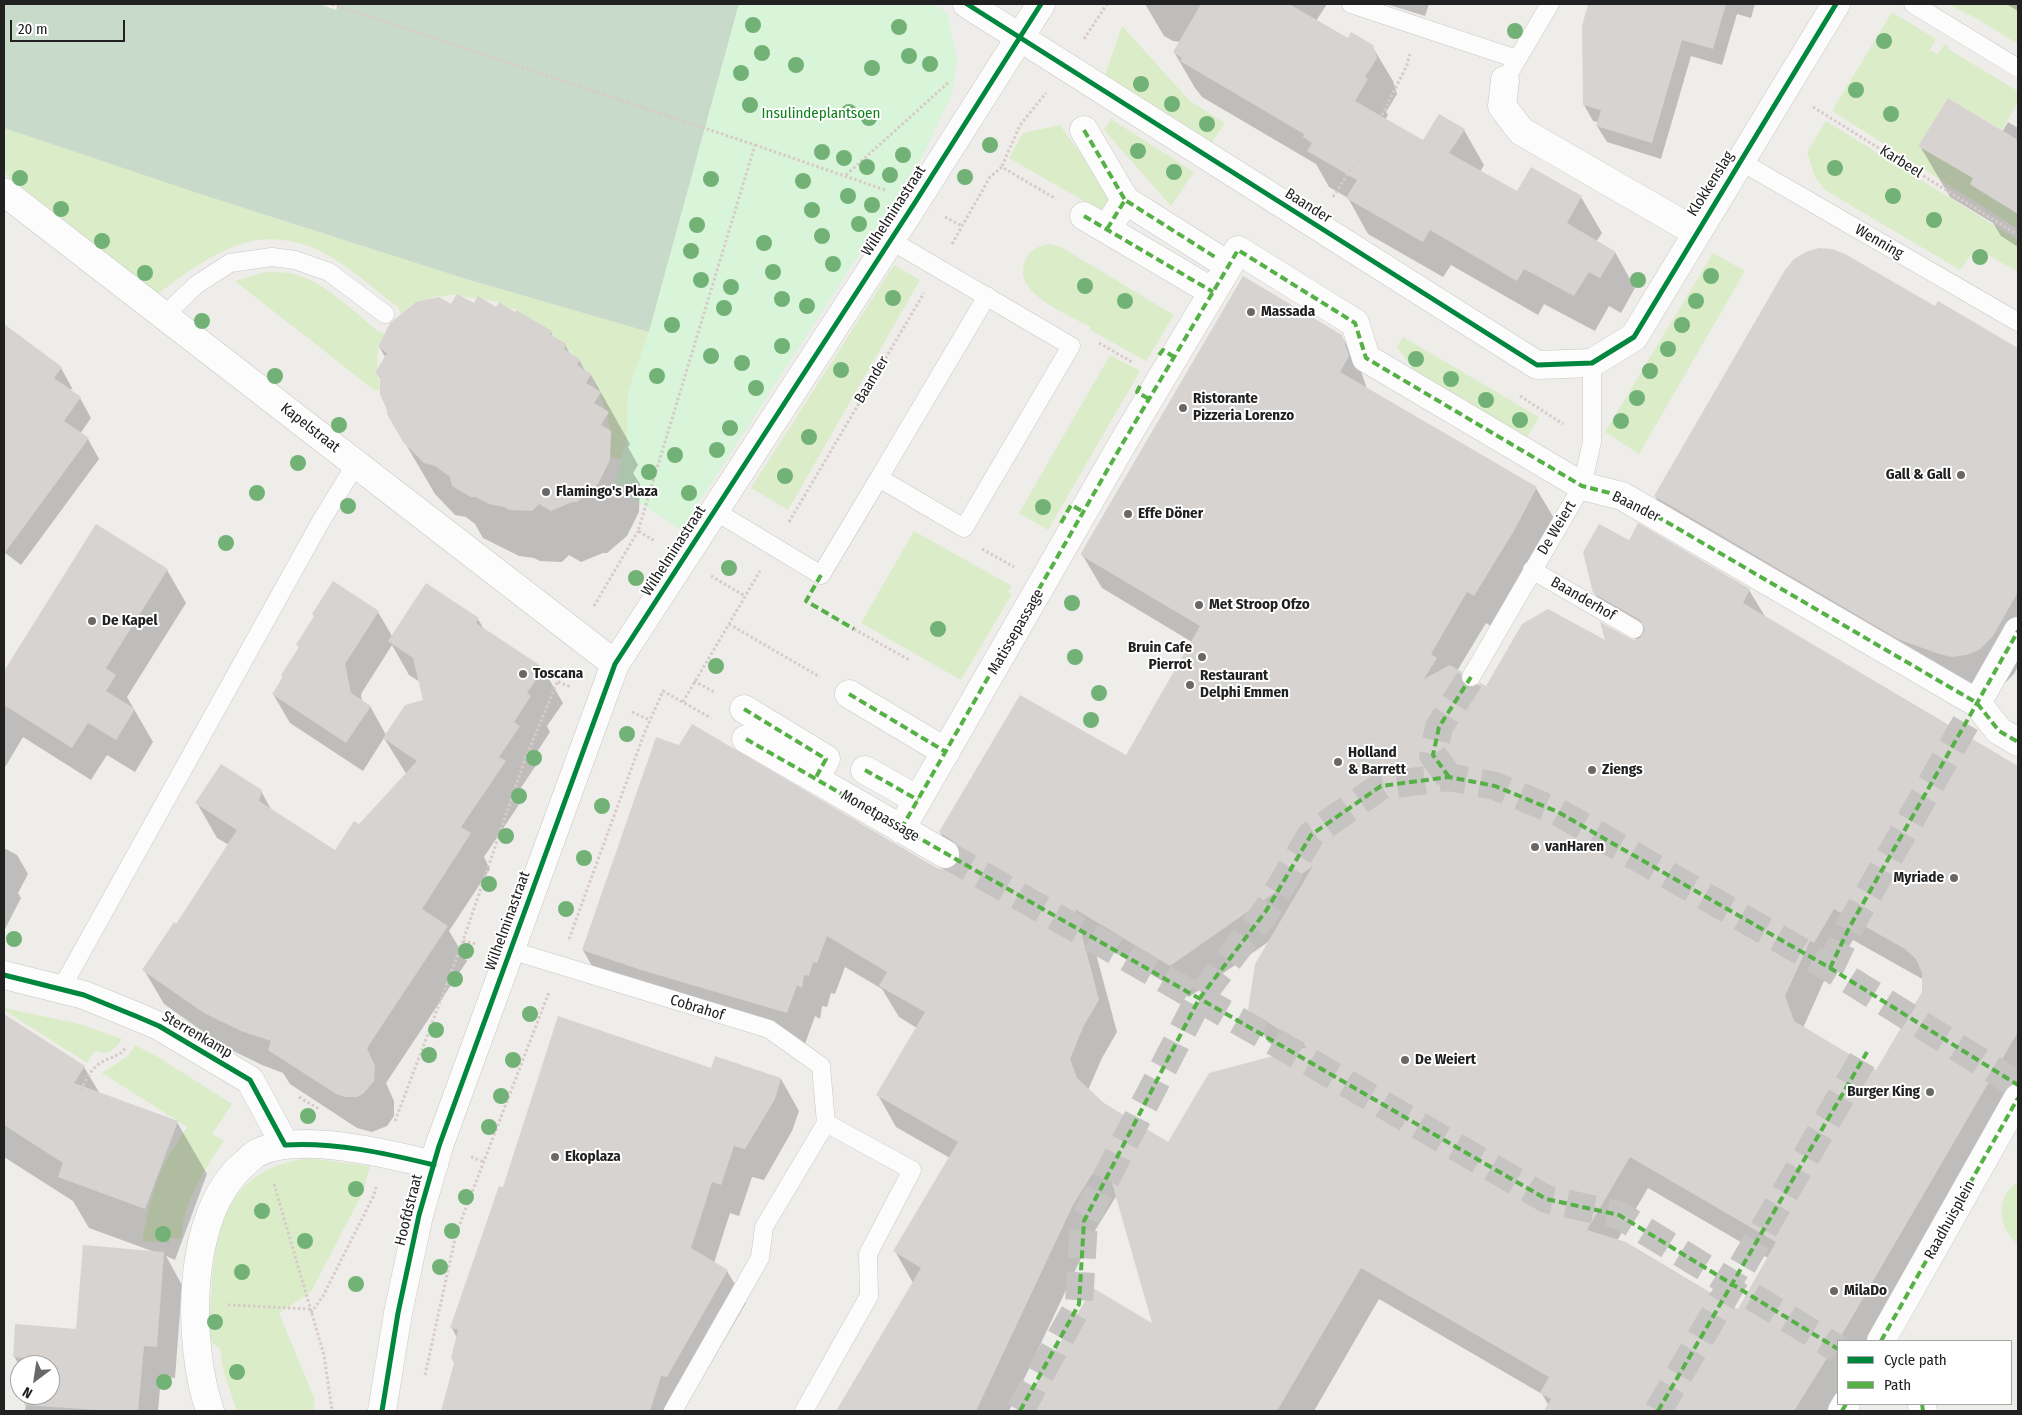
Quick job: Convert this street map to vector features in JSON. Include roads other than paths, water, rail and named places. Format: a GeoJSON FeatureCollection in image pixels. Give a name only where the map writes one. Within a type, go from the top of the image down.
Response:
{"type":"FeatureCollection","features":[{"type":"Feature","properties":{"kind":"street","name":"Baander"},"geometry":{"type":"LineString","coordinates":[[967,4],[1537,364],[1592,363]]}},
{"type":"Feature","properties":{"kind":"street","name":"Wilhelminastraat"},"geometry":{"type":"LineString","coordinates":[[434,1165],[510,950],[616,664],[916,201],[1041,4]]}},
{"type":"Feature","properties":{"kind":"street","name":"Klokkenslag"},"geometry":{"type":"LineString","coordinates":[[1592,363],[1634,337],[1836,4]]}},
{"type":"Feature","properties":{"kind":"street","name":"Klokkenslag"},"geometry":{"type":"LineString","coordinates":[[1511,70],[1502,106],[1521,131],[1696,232]]}},
{"type":"Feature","properties":{"kind":"street","name":"Baander"},"geometry":{"type":"LineString","coordinates":[[1084,130],[1126,200],[1226,258],[1354,323],[1366,358],[1582,486],[1622,496],[1977,703],[1999,731],[2018,742]]}},
{"type":"Feature","properties":{"kind":"street","name":"Kapelstraat"},"geometry":{"type":"LineString","coordinates":[[4,192],[616,664]]}},
{"type":"Feature","properties":{"kind":"street"},"geometry":{"type":"LineString","coordinates":[[1126,200],[1096,223],[1213,292]]}},
{"type":"Feature","properties":{"kind":"street","name":"Matissepassage"},"geometry":{"type":"LineString","coordinates":[[901,829],[946,752],[1073,517],[1141,383],[1167,356],[1213,292],[1226,258]]}},
{"type":"Feature","properties":{"kind":"street"},"geometry":{"type":"LineString","coordinates":[[1977,703],[2018,631]]}},
{"type":"Feature","properties":{"kind":"street"},"geometry":{"type":"LineString","coordinates":[[848,694],[946,752]]}},
{"type":"Feature","properties":{"kind":"street"},"geometry":{"type":"LineString","coordinates":[[744,709],[826,758],[815,779]]}},
{"type":"Feature","properties":{"kind":"street","name":"Monetpassage"},"geometry":{"type":"LineString","coordinates":[[746,739],[944,854]]}},
{"type":"Feature","properties":{"kind":"street"},"geometry":{"type":"LineString","coordinates":[[865,770],[918,800]]}},
{"type":"Feature","properties":{"kind":"street","name":"Sterrenkamp"},"geometry":{"type":"LineString","coordinates":[[4,975],[84,995],[160,1026],[250,1080],[285,1145]]}},
{"type":"Feature","properties":{"kind":"street","name":"Raadhuisplein"},"geometry":{"type":"LineString","coordinates":[[1882,1340],[2018,1098]]}},
{"type":"Feature","properties":{"kind":"street","name":"Hoofdstraat"},"geometry":{"type":"LineString","coordinates":[[210,1411],[198,1352],[195,1304],[200,1257],[206,1226],[216,1200],[233,1174],[258,1152],[285,1145],[309,1144],[383,1153],[434,1165],[419,1216],[398,1312],[382,1411]]}},
{"type":"Feature","properties":{"kind":"lane"},"geometry":{"type":"LineString","coordinates":[[1351,4],[1417,26],[1511,70],[1550,4]]}},
{"type":"Feature","properties":{"kind":"lane"},"geometry":{"type":"LineString","coordinates":[[1913,4],[2018,68]]}},
{"type":"Feature","properties":{"kind":"lane","name":"Wenning"},"geometry":{"type":"LineString","coordinates":[[1740,161],[2018,322]]}},
{"type":"Feature","properties":{"kind":"lane"},"geometry":{"type":"LineString","coordinates":[[880,478],[964,528],[1071,346],[890,240]]}},
{"type":"Feature","properties":{"kind":"lane"},"geometry":{"type":"LineString","coordinates":[[164,316],[196,285],[230,263],[272,256],[294,260],[329,272],[384,314]]}},
{"type":"Feature","properties":{"kind":"lane"},"geometry":{"type":"LineString","coordinates":[[715,511],[821,575],[987,296]]}},
{"type":"Feature","properties":{"kind":"lane","name":"De Weiert"},"geometry":{"type":"LineString","coordinates":[[1471,677],[1582,486],[1592,442],[1592,363]]}},
{"type":"Feature","properties":{"kind":"lane"},"geometry":{"type":"LineString","coordinates":[[61,989],[321,521],[356,464]]}},
{"type":"Feature","properties":{"kind":"lane","name":"Baanderhof"},"geometry":{"type":"LineString","coordinates":[[1532,570],[1634,629]]}},
{"type":"Feature","properties":{"kind":"lane","name":"Cobrahof"},"geometry":{"type":"LineString","coordinates":[[510,950],[769,1029],[821,1066],[826,1123]]}},
{"type":"Feature","properties":{"kind":"lane"},"geometry":{"type":"LineString","coordinates":[[673,1411],[760,1258],[764,1227],[826,1123],[912,1170],[868,1254],[869,1296],[804,1411]]}},
{"type":"Feature","properties":{"kind":"tunnel"},"geometry":{"type":"LineString","coordinates":[[1449,777],[1433,755],[1439,727],[1471,677]]}},
{"type":"Feature","properties":{"kind":"tunnel"},"geometry":{"type":"LineString","coordinates":[[1830,968],[1849,928],[1977,703]]}},
{"type":"Feature","properties":{"kind":"tunnel"},"geometry":{"type":"LineString","coordinates":[[1020,1411],[1079,1304],[1084,1221],[1199,999],[1266,911],[1311,835],[1381,786],[1449,777],[1495,786],[1558,812],[1830,968],[2018,1085]]}},
{"type":"Feature","properties":{"kind":"tunnel"},"geometry":{"type":"LineString","coordinates":[[945,854],[1546,1199],[1619,1215],[1837,1348]]}},
{"type":"Feature","properties":{"kind":"tunnel"},"geometry":{"type":"LineString","coordinates":[[1658,1411],[1867,1052]]}},
{"type":"Feature","properties":{"kind":"place","name":"Massada"},"geometry":{"type":"Point","coordinates":[1251,312]}},
{"type":"Feature","properties":{"kind":"place","name":"Ristorante Pizzeria Lorenzo"},"geometry":{"type":"Point","coordinates":[1183,408]}},
{"type":"Feature","properties":{"kind":"place","name":"Gall & Gall"},"geometry":{"type":"Point","coordinates":[1961,475]}},
{"type":"Feature","properties":{"kind":"place","name":"Flamingo's Plaza"},"geometry":{"type":"Point","coordinates":[546,492]}},
{"type":"Feature","properties":{"kind":"place","name":"Effe Döner"},"geometry":{"type":"Point","coordinates":[1128,514]}},
{"type":"Feature","properties":{"kind":"place","name":"Met Stroop Ofzo"},"geometry":{"type":"Point","coordinates":[1199,605]}},
{"type":"Feature","properties":{"kind":"place","name":"De Kapel"},"geometry":{"type":"Point","coordinates":[92,621]}},
{"type":"Feature","properties":{"kind":"place","name":"Bruin Cafe Pierrot"},"geometry":{"type":"Point","coordinates":[1202,657]}},
{"type":"Feature","properties":{"kind":"place","name":"Toscana"},"geometry":{"type":"Point","coordinates":[523,674]}},
{"type":"Feature","properties":{"kind":"place","name":"Restaurant Delphi Emmen"},"geometry":{"type":"Point","coordinates":[1190,685]}},
{"type":"Feature","properties":{"kind":"place","name":"Holland & Barrett"},"geometry":{"type":"Point","coordinates":[1338,762]}},
{"type":"Feature","properties":{"kind":"place","name":"Ziengs"},"geometry":{"type":"Point","coordinates":[1592,770]}},
{"type":"Feature","properties":{"kind":"place","name":"vanHaren"},"geometry":{"type":"Point","coordinates":[1535,847]}},
{"type":"Feature","properties":{"kind":"place","name":"Myriade"},"geometry":{"type":"Point","coordinates":[1954,878]}},
{"type":"Feature","properties":{"kind":"place","name":"De Weiert"},"geometry":{"type":"Point","coordinates":[1405,1060]}},
{"type":"Feature","properties":{"kind":"place","name":"Burger King"},"geometry":{"type":"Point","coordinates":[1930,1092]}},
{"type":"Feature","properties":{"kind":"place","name":"Ekoplaza"},"geometry":{"type":"Point","coordinates":[555,1157]}},
{"type":"Feature","properties":{"kind":"place","name":"MilaDo"},"geometry":{"type":"Point","coordinates":[1834,1291]}},
{"type":"Feature","properties":{"kind":"park label","name":"Insulindeplantsoen"},"geometry":{"type":"Point","coordinates":[821,114]}}]}
